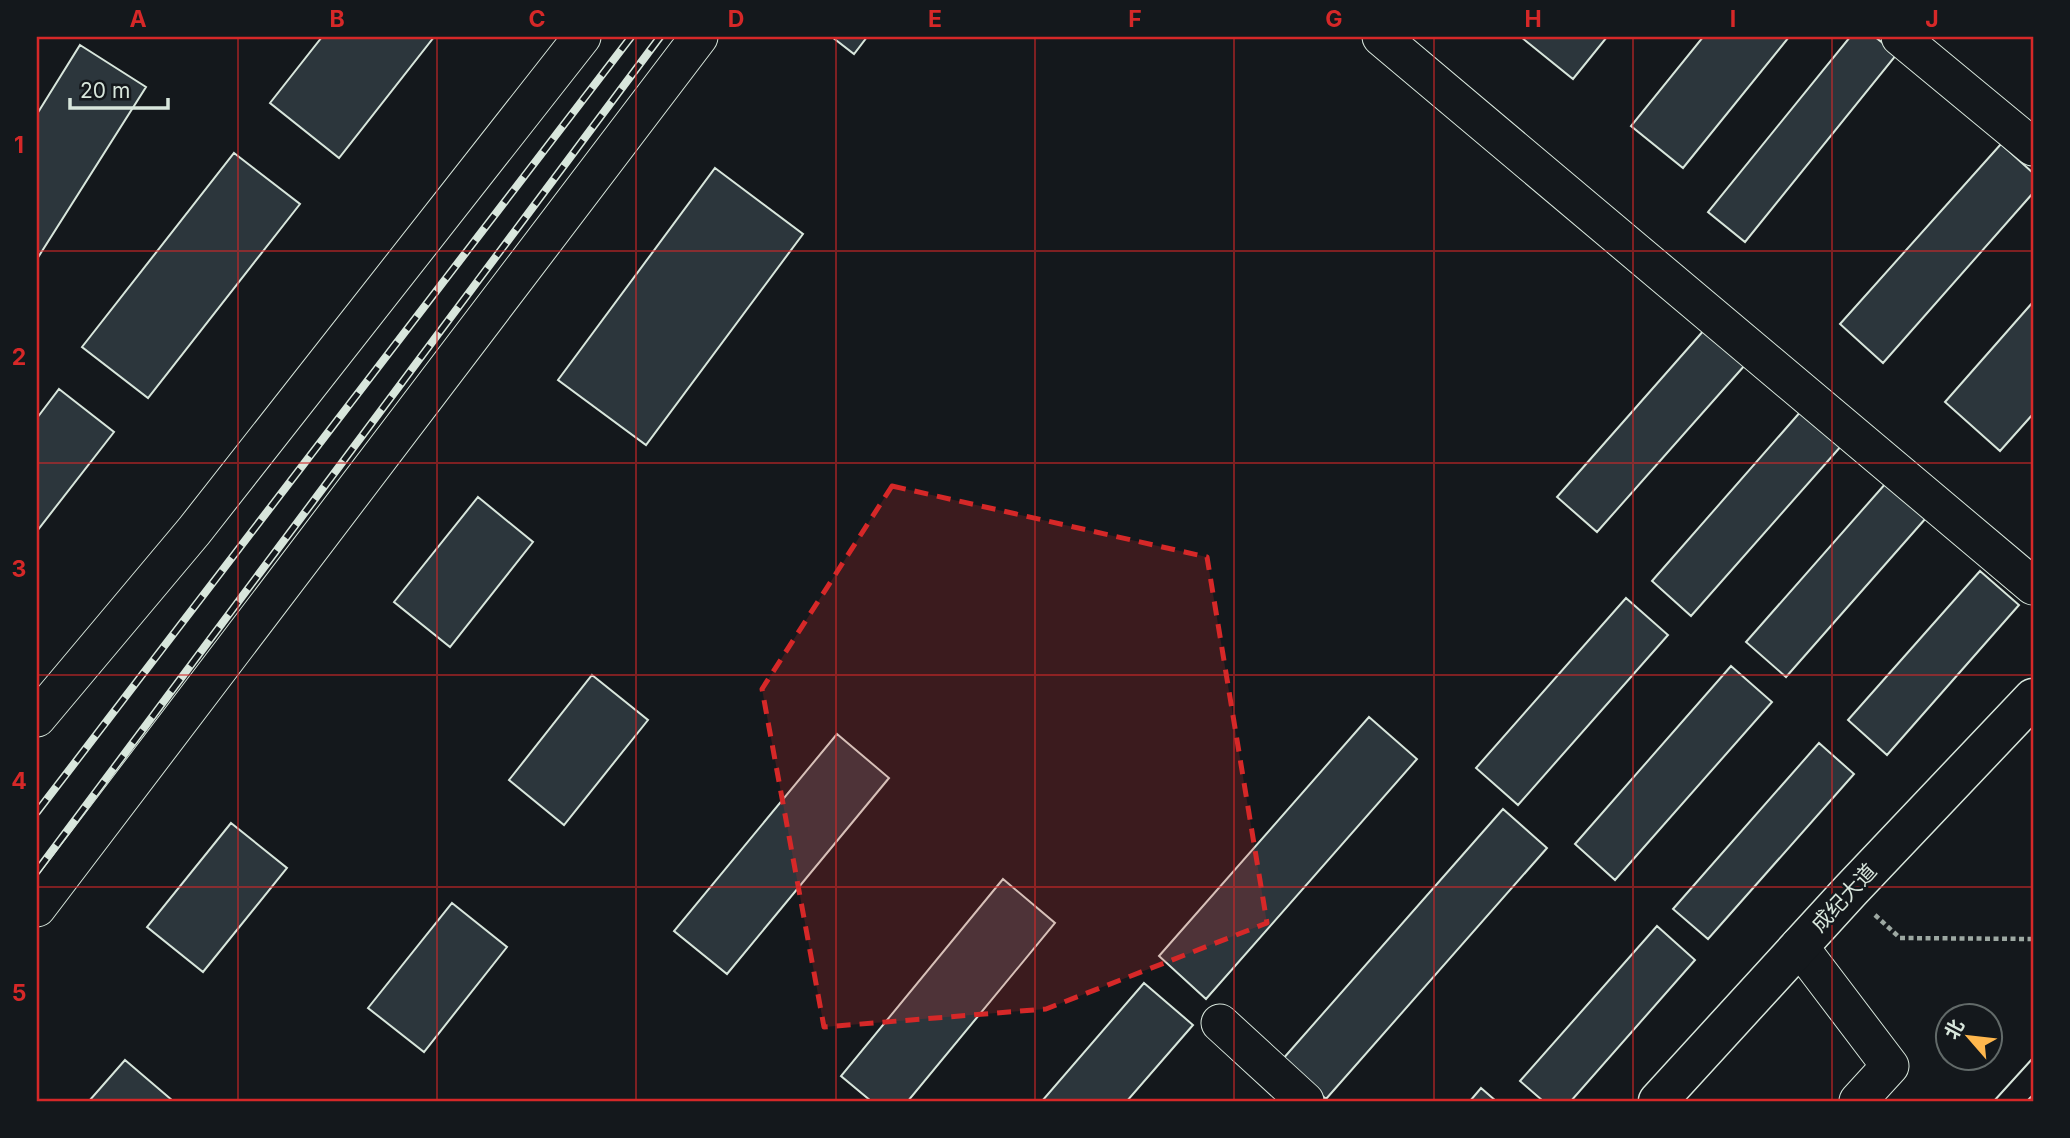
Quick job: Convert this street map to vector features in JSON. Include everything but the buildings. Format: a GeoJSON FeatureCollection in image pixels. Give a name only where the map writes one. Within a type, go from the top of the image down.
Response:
{"type":"FeatureCollection","features":[{"type":"Feature","properties":{"kind":"main road","name":"成纪大道"},"geometry":{"type":"LineString","coordinates":[[1658,1101],[1850,891],[2033,698]]}},
{"type":"Feature","properties":{"kind":"street"},"geometry":{"type":"LineString","coordinates":[[37,718],[194,531],[582,37]]}},
{"type":"Feature","properties":{"kind":"street"},"geometry":{"type":"LineString","coordinates":[[37,908],[699,37]]}},
{"type":"Feature","properties":{"kind":"street"},"geometry":{"type":"LineString","coordinates":[[1381,37],[2033,586]]}},
{"type":"Feature","properties":{"kind":"street"},"geometry":{"type":"LineString","coordinates":[[1900,37],[2033,147]]}},
{"type":"Feature","properties":{"kind":"street"},"geometry":{"type":"LineString","coordinates":[[1799,946],[1890,1066],[1858,1101]]}},
{"type":"Feature","properties":{"kind":"street"},"geometry":{"type":"LineString","coordinates":[[1220,1023],[1305,1101]]}},
{"type":"Feature","properties":{"kind":"path"},"geometry":{"type":"LineString","coordinates":[[1850,891],[1900,938],[2033,939]]}},
{"type":"Feature","properties":{"kind":"highlighted area"},"geometry":{"type":"Polygon","coordinates":[[[892,486],[1207,557],[1267,923],[1046,1009],[824,1027],[762,689],[892,486]]]}},
{"type":"Feature","properties":{"kind":"tram line"},"geometry":{"type":"LineString","coordinates":[[1994,1101],[2033,1058]]}},
{"type":"Feature","properties":{"kind":"tram line"},"geometry":{"type":"LineString","coordinates":[[2027,1101],[2033,1095]]}},
{"type":"Feature","properties":{"kind":"railway"},"geometry":{"type":"LineString","coordinates":[[37,812],[631,37]]}},
{"type":"Feature","properties":{"kind":"railway"},"geometry":{"type":"LineString","coordinates":[[37,871],[660,37]]}}]}
